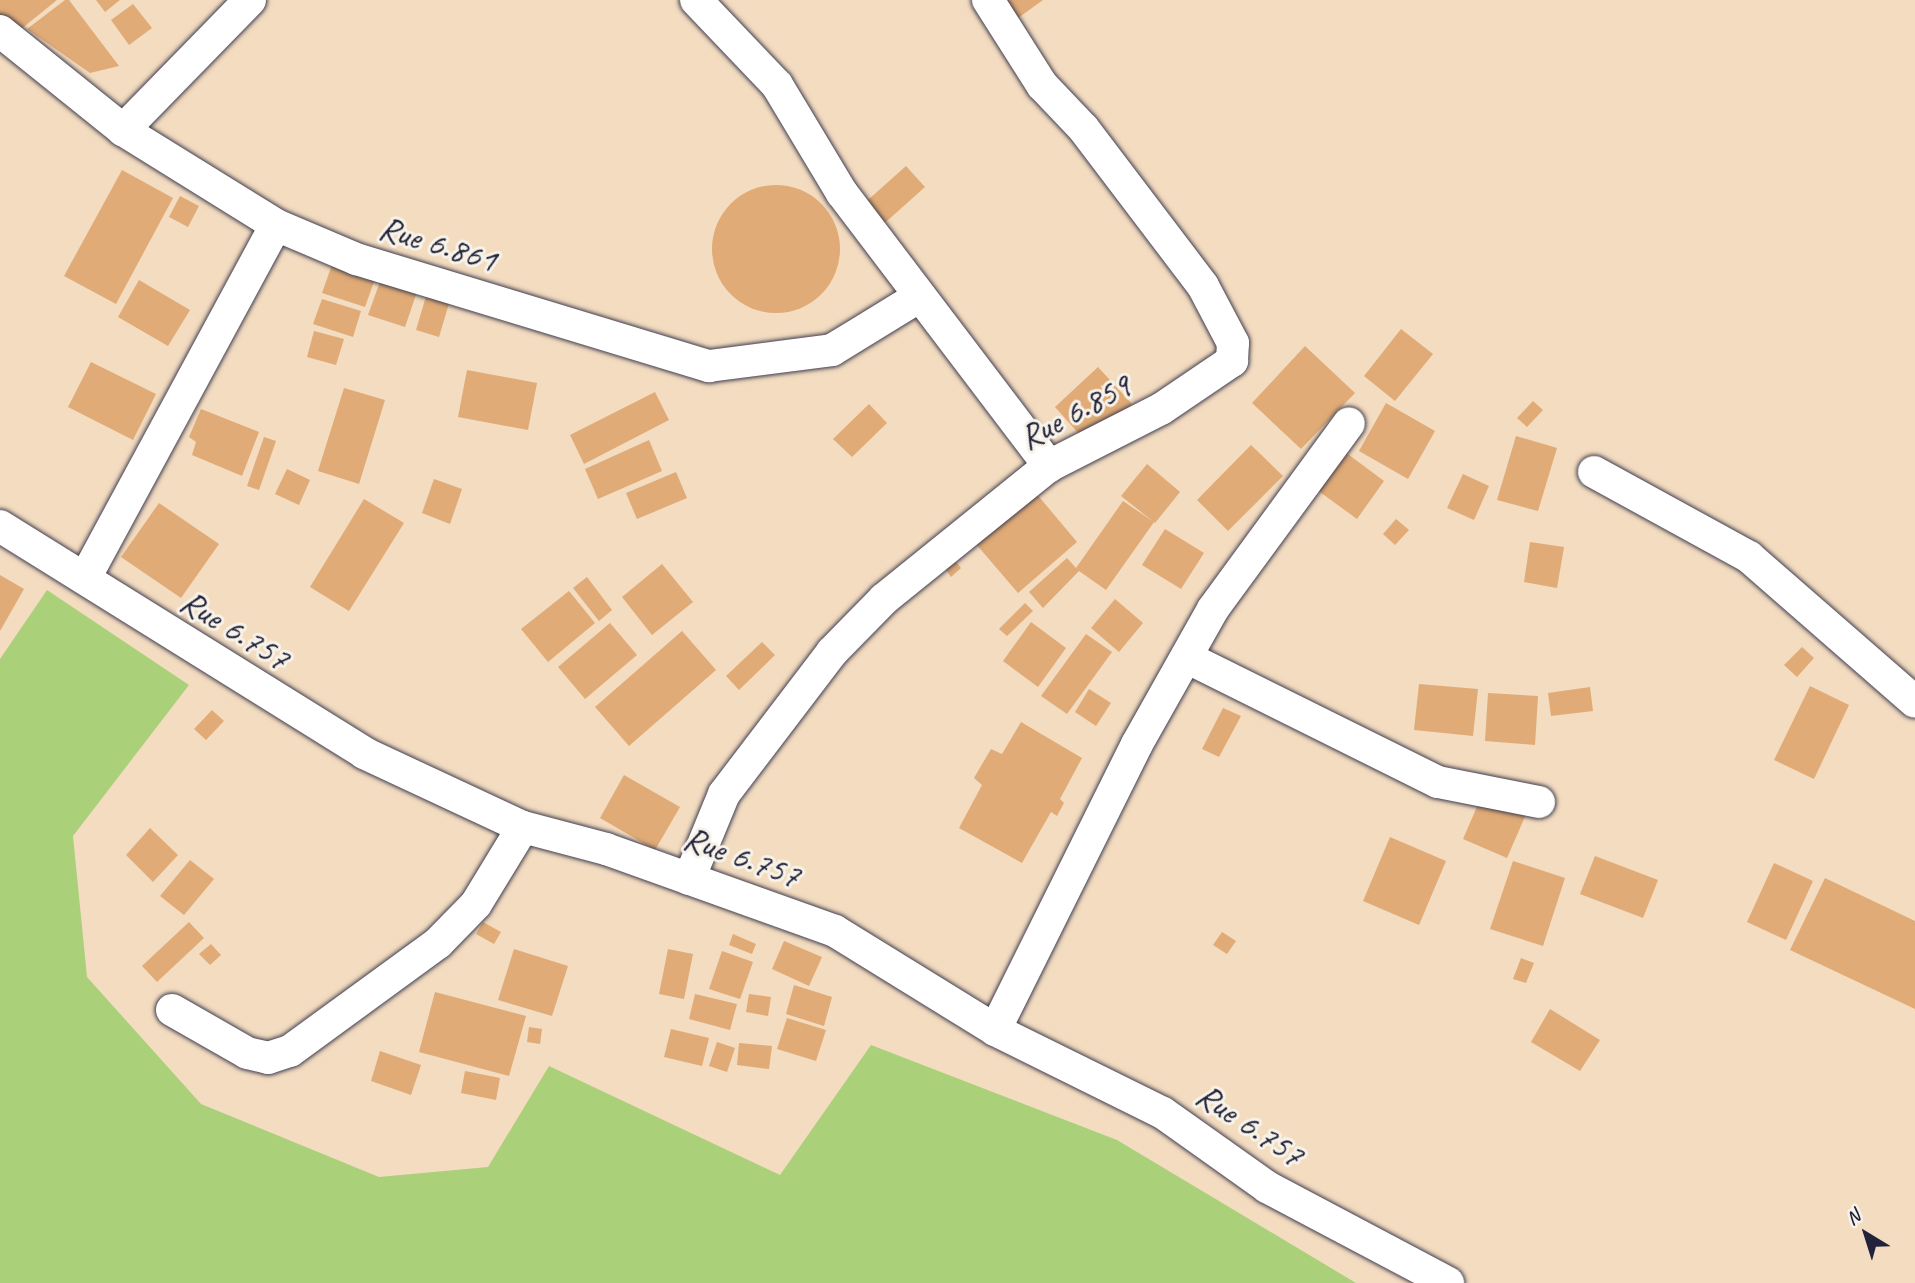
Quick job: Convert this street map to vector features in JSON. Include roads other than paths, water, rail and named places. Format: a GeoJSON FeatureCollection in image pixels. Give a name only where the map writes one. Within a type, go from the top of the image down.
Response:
{"type":"FeatureCollection","features":[{"type":"Feature","properties":{"kind":"street"},"geometry":{"type":"LineString","coordinates":[[123,130],[250,0]]}},
{"type":"Feature","properties":{"kind":"street"},"geometry":{"type":"LineString","coordinates":[[696,0],[777,85],[842,193],[1049,466]]}},
{"type":"Feature","properties":{"kind":"street","name":"Rue 6.859"},"geometry":{"type":"LineString","coordinates":[[689,879],[724,794],[832,652],[937,551],[1049,466],[1224,373],[1233,361],[1233,343],[1166,233],[1042,85],[988,0]]}},
{"type":"Feature","properties":{"kind":"street","name":"Rue 6.861"},"geometry":{"type":"LineString","coordinates":[[0,31],[123,130],[276,225],[356,259],[709,366],[832,350],[920,296]]}},
{"type":"Feature","properties":{"kind":"street"},"geometry":{"type":"LineString","coordinates":[[85,578],[276,225]]}},
{"type":"Feature","properties":{"kind":"street"},"geometry":{"type":"LineString","coordinates":[[995,1030],[1137,744],[1213,609],[1349,423]]}},
{"type":"Feature","properties":{"kind":"street"},"geometry":{"type":"LineString","coordinates":[[1594,472],[1749,557],[1915,702]]}},
{"type":"Feature","properties":{"kind":"street","name":"Rue 6.757"},"geometry":{"type":"LineString","coordinates":[[0,526],[307,721],[458,801],[523,827],[689,879],[835,931],[995,1030],[1163,1113],[1267,1187],[1448,1283]]}},
{"type":"Feature","properties":{"kind":"street"},"geometry":{"type":"LineString","coordinates":[[1188,657],[1438,782],[1538,802]]}},
{"type":"Feature","properties":{"kind":"street"},"geometry":{"type":"LineString","coordinates":[[172,1010],[247,1053],[268,1058],[290,1051],[438,943],[475,904],[523,827]]}}]}
